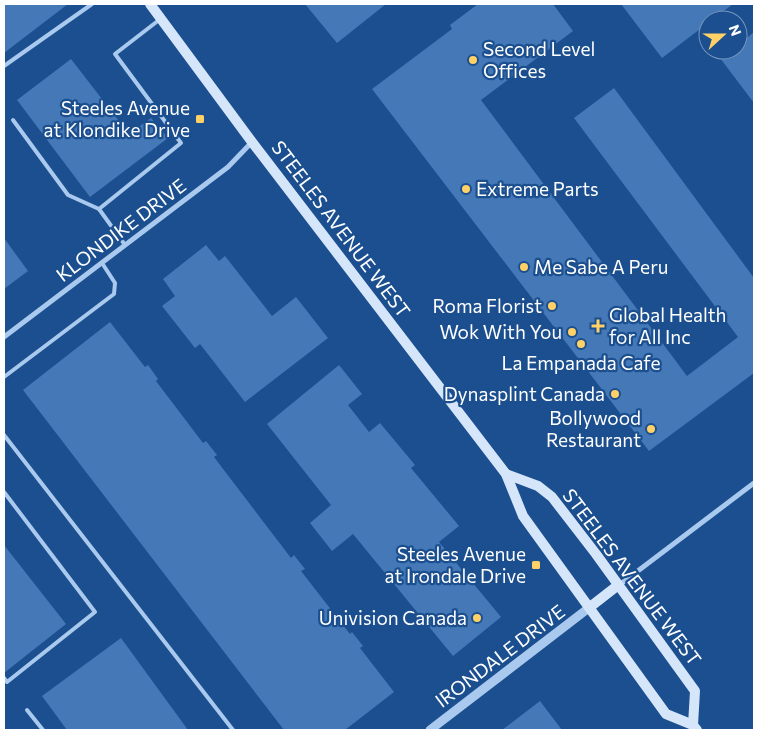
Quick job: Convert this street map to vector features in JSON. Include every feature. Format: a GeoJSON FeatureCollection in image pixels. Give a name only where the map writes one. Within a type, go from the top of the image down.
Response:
{"type":"FeatureCollection","features":[{"type":"Feature","properties":{"kind":"main road","name":"STEELES AVENUE WEST"},"geometry":{"type":"LineString","coordinates":[[150,4],[252,142],[506,474],[524,516],[666,714],[695,728],[695,691],[596,554],[552,497],[538,486],[506,474]]}},
{"type":"Feature","properties":{"kind":"main road"},"geometry":{"type":"LineString","coordinates":[[590,607],[618,586]]}},
{"type":"Feature","properties":{"kind":"street","name":"KLONDIKE DRIVE"},"geometry":{"type":"LineString","coordinates":[[4,336],[228,167],[252,142]]}},
{"type":"Feature","properties":{"kind":"street"},"geometry":{"type":"LineString","coordinates":[[618,586],[754,483]]}},
{"type":"Feature","properties":{"kind":"street","name":"IRONDALE DRIVE"},"geometry":{"type":"LineString","coordinates":[[430,730],[590,607]]}},
{"type":"Feature","properties":{"kind":"lane"},"geometry":{"type":"LineString","coordinates":[[4,66],[87,5],[92,4]]}},
{"type":"Feature","properties":{"kind":"lane"},"geometry":{"type":"LineString","coordinates":[[99,209],[181,143],[115,54],[161,18]]}},
{"type":"Feature","properties":{"kind":"lane"},"geometry":{"type":"LineString","coordinates":[[13,120],[68,195],[99,209],[125,245]]}},
{"type":"Feature","properties":{"kind":"lane"},"geometry":{"type":"LineString","coordinates":[[4,377],[114,294],[115,283],[102,263]]}},
{"type":"Feature","properties":{"kind":"lane"},"geometry":{"type":"LineString","coordinates":[[4,436],[233,730]]}},
{"type":"Feature","properties":{"kind":"lane"},"geometry":{"type":"LineString","coordinates":[[4,492],[95,612],[7,682],[4,678]]}},
{"type":"Feature","properties":{"kind":"lane"},"geometry":{"type":"LineString","coordinates":[[26,710],[43,730]]}},
{"type":"Feature","properties":{"kind":"building"},"geometry":{"type":"Polygon","coordinates":[[[4,4],[68,4],[4,53],[4,4]]]}},
{"type":"Feature","properties":{"kind":"building"},"geometry":{"type":"Polygon","coordinates":[[[305,4],[386,4],[337,43],[305,4]]]}},
{"type":"Feature","properties":{"kind":"building"},"geometry":{"type":"Polygon","coordinates":[[[478,4],[553,4],[573,31],[481,100],[687,376],[738,337],[574,118],[614,88],[754,278],[754,373],[649,451],[372,89],[452,29],[450,25],[478,4]]]}},
{"type":"Feature","properties":{"kind":"building"},"geometry":{"type":"Polygon","coordinates":[[[621,4],[733,4],[725,10],[698,10],[698,31],[662,58],[621,4]]]}},
{"type":"Feature","properties":{"kind":"building"},"geometry":{"type":"Polygon","coordinates":[[[754,32],[754,103],[722,60],[748,60],[748,37],[754,32]]]}},
{"type":"Feature","properties":{"kind":"building"},"geometry":{"type":"Polygon","coordinates":[[[71,59],[129,134],[151,118],[168,138],[90,197],[17,100],[71,59]]]}},
{"type":"Feature","properties":{"kind":"building"},"geometry":{"type":"Polygon","coordinates":[[[4,238],[28,271],[4,289],[4,238]]]}},
{"type":"Feature","properties":{"kind":"building"},"geometry":{"type":"Polygon","coordinates":[[[206,245],[219,261],[225,256],[272,316],[296,297],[328,338],[245,402],[200,344],[195,348],[162,306],[175,296],[163,279],[206,245]]]}},
{"type":"Feature","properties":{"kind":"building"},"geometry":{"type":"Polygon","coordinates":[[[110,322],[145,367],[148,365],[158,379],[156,381],[203,443],[206,441],[217,455],[214,457],[291,558],[294,555],[305,569],[301,571],[350,634],[352,632],[363,646],[360,648],[394,692],[345,730],[284,730],[23,390],[110,322]]]}},
{"type":"Feature","properties":{"kind":"building"},"geometry":{"type":"Polygon","coordinates":[[[339,365],[362,394],[348,405],[369,432],[380,423],[415,465],[411,468],[459,526],[439,542],[501,617],[453,656],[353,534],[332,551],[310,523],[331,505],[267,424],[339,365]]]}},
{"type":"Feature","properties":{"kind":"building"},"geometry":{"type":"Polygon","coordinates":[[[4,545],[66,624],[4,673],[4,545]]]}},
{"type":"Feature","properties":{"kind":"building"},"geometry":{"type":"Polygon","coordinates":[[[121,638],[188,730],[67,730],[42,696],[121,638]]]}},
{"type":"Feature","properties":{"kind":"building"},"geometry":{"type":"Polygon","coordinates":[[[540,701],[562,730],[502,730],[540,701]]]}},
{"type":"Feature","properties":{"kind":"place","name":"Second Level Offices"},"geometry":{"type":"Point","coordinates":[473,60]}},
{"type":"Feature","properties":{"kind":"place","name":"Steeles Avenue at Klondike Drive"},"geometry":{"type":"Point","coordinates":[200,119]}},
{"type":"Feature","properties":{"kind":"place","name":"Extreme Parts"},"geometry":{"type":"Point","coordinates":[466,189]}},
{"type":"Feature","properties":{"kind":"place","name":"Me Sabe A Peru"},"geometry":{"type":"Point","coordinates":[524,267]}},
{"type":"Feature","properties":{"kind":"place","name":"Roma Florist"},"geometry":{"type":"Point","coordinates":[552,306]}},
{"type":"Feature","properties":{"kind":"place","name":"Global Health for All Inc"},"geometry":{"type":"Point","coordinates":[598,326]}},
{"type":"Feature","properties":{"kind":"place","name":"Wok With You"},"geometry":{"type":"Point","coordinates":[572,332]}},
{"type":"Feature","properties":{"kind":"place","name":"La Empanada Cafe"},"geometry":{"type":"Point","coordinates":[581,344]}},
{"type":"Feature","properties":{"kind":"place","name":"Dynasplint Canada"},"geometry":{"type":"Point","coordinates":[615,394]}},
{"type":"Feature","properties":{"kind":"place","name":"Bollywood Restaurant"},"geometry":{"type":"Point","coordinates":[651,429]}},
{"type":"Feature","properties":{"kind":"place","name":"Steeles Avenue at Irondale Drive"},"geometry":{"type":"Point","coordinates":[536,565]}},
{"type":"Feature","properties":{"kind":"place","name":"Univision Canada"},"geometry":{"type":"Point","coordinates":[477,618]}}]}
